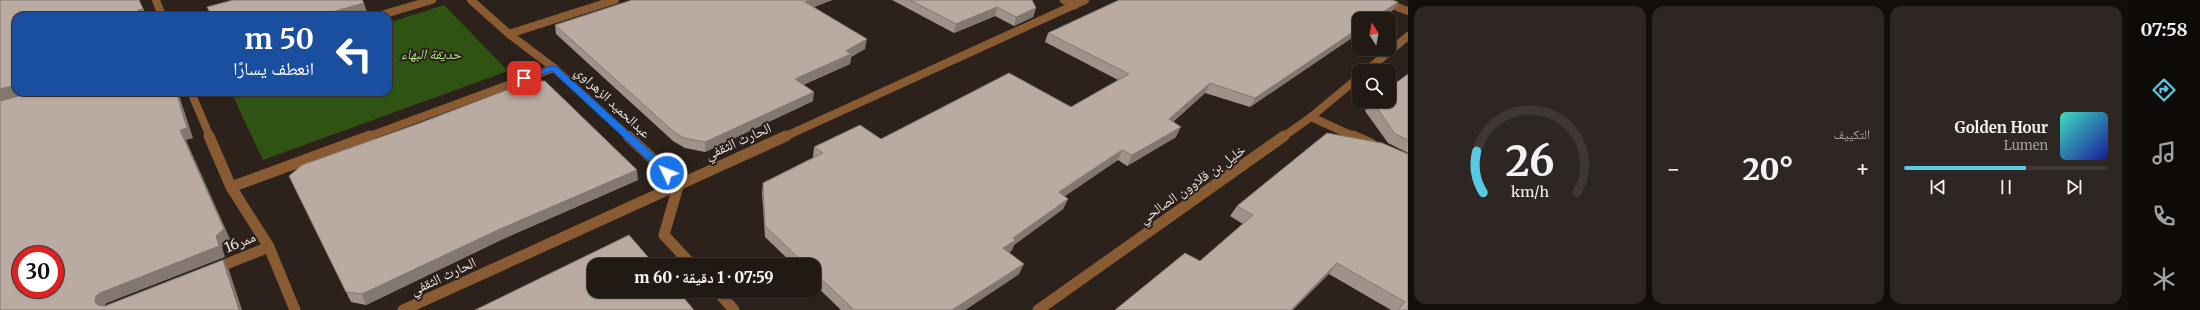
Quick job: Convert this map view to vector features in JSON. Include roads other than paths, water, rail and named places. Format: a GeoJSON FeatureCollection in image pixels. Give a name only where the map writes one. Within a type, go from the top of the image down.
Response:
{"type":"FeatureCollection","features":[{"type":"Feature","properties":{"kind":"street"},"geometry":{"type":"LineString","coordinates":[[156,0],[160,12]]}},
{"type":"Feature","properties":{"kind":"street"},"geometry":{"type":"LineString","coordinates":[[392,12],[432,0]]}},
{"type":"Feature","properties":{"kind":"street","name":"عبدالحميد الزهراوي"},"geometry":{"type":"LineString","coordinates":[[471,0],[509,34],[554,68],[679,183]]}},
{"type":"Feature","properties":{"kind":"street"},"geometry":{"type":"LineString","coordinates":[[509,34],[615,0]]}},
{"type":"Feature","properties":{"kind":"street"},"geometry":{"type":"LineString","coordinates":[[1064,0],[1075,5]]}},
{"type":"Feature","properties":{"kind":"street","name":"الحارث الثقفي"},"geometry":{"type":"LineString","coordinates":[[403,310],[679,183],[1085,0]]}},
{"type":"Feature","properties":{"kind":"street"},"geometry":{"type":"LineString","coordinates":[[1378,0],[1408,11]]}},
{"type":"Feature","properties":{"kind":"street"},"geometry":{"type":"LineString","coordinates":[[1374,64],[1408,36]]}},
{"type":"Feature","properties":{"kind":"street"},"geometry":{"type":"LineString","coordinates":[[231,187],[554,68]]}},
{"type":"Feature","properties":{"kind":"street","name":"خليل بن قلاوون الصالحي"},"geometry":{"type":"LineString","coordinates":[[1038,310],[1311,117],[1352,83]]}},
{"type":"Feature","properties":{"kind":"street"},"geometry":{"type":"LineString","coordinates":[[193,96],[231,187],[269,247],[295,310]]}},
{"type":"Feature","properties":{"kind":"street"},"geometry":{"type":"LineString","coordinates":[[1311,117],[1380,148]]}},
{"type":"Feature","properties":{"kind":"street"},"geometry":{"type":"LineString","coordinates":[[679,183],[664,235],[685,258]]}},
{"type":"Feature","properties":{"kind":"street","name":"ممر16"},"geometry":{"type":"LineString","coordinates":[[204,273],[269,247]]}},
{"type":"Feature","properties":{"kind":"street"},"geometry":{"type":"LineString","coordinates":[[723,298],[734,310]]}},
{"type":"Feature","properties":{"kind":"park label","name":"حديقة البهاء"},"geometry":{"type":"Point","coordinates":[431,54]}}]}
